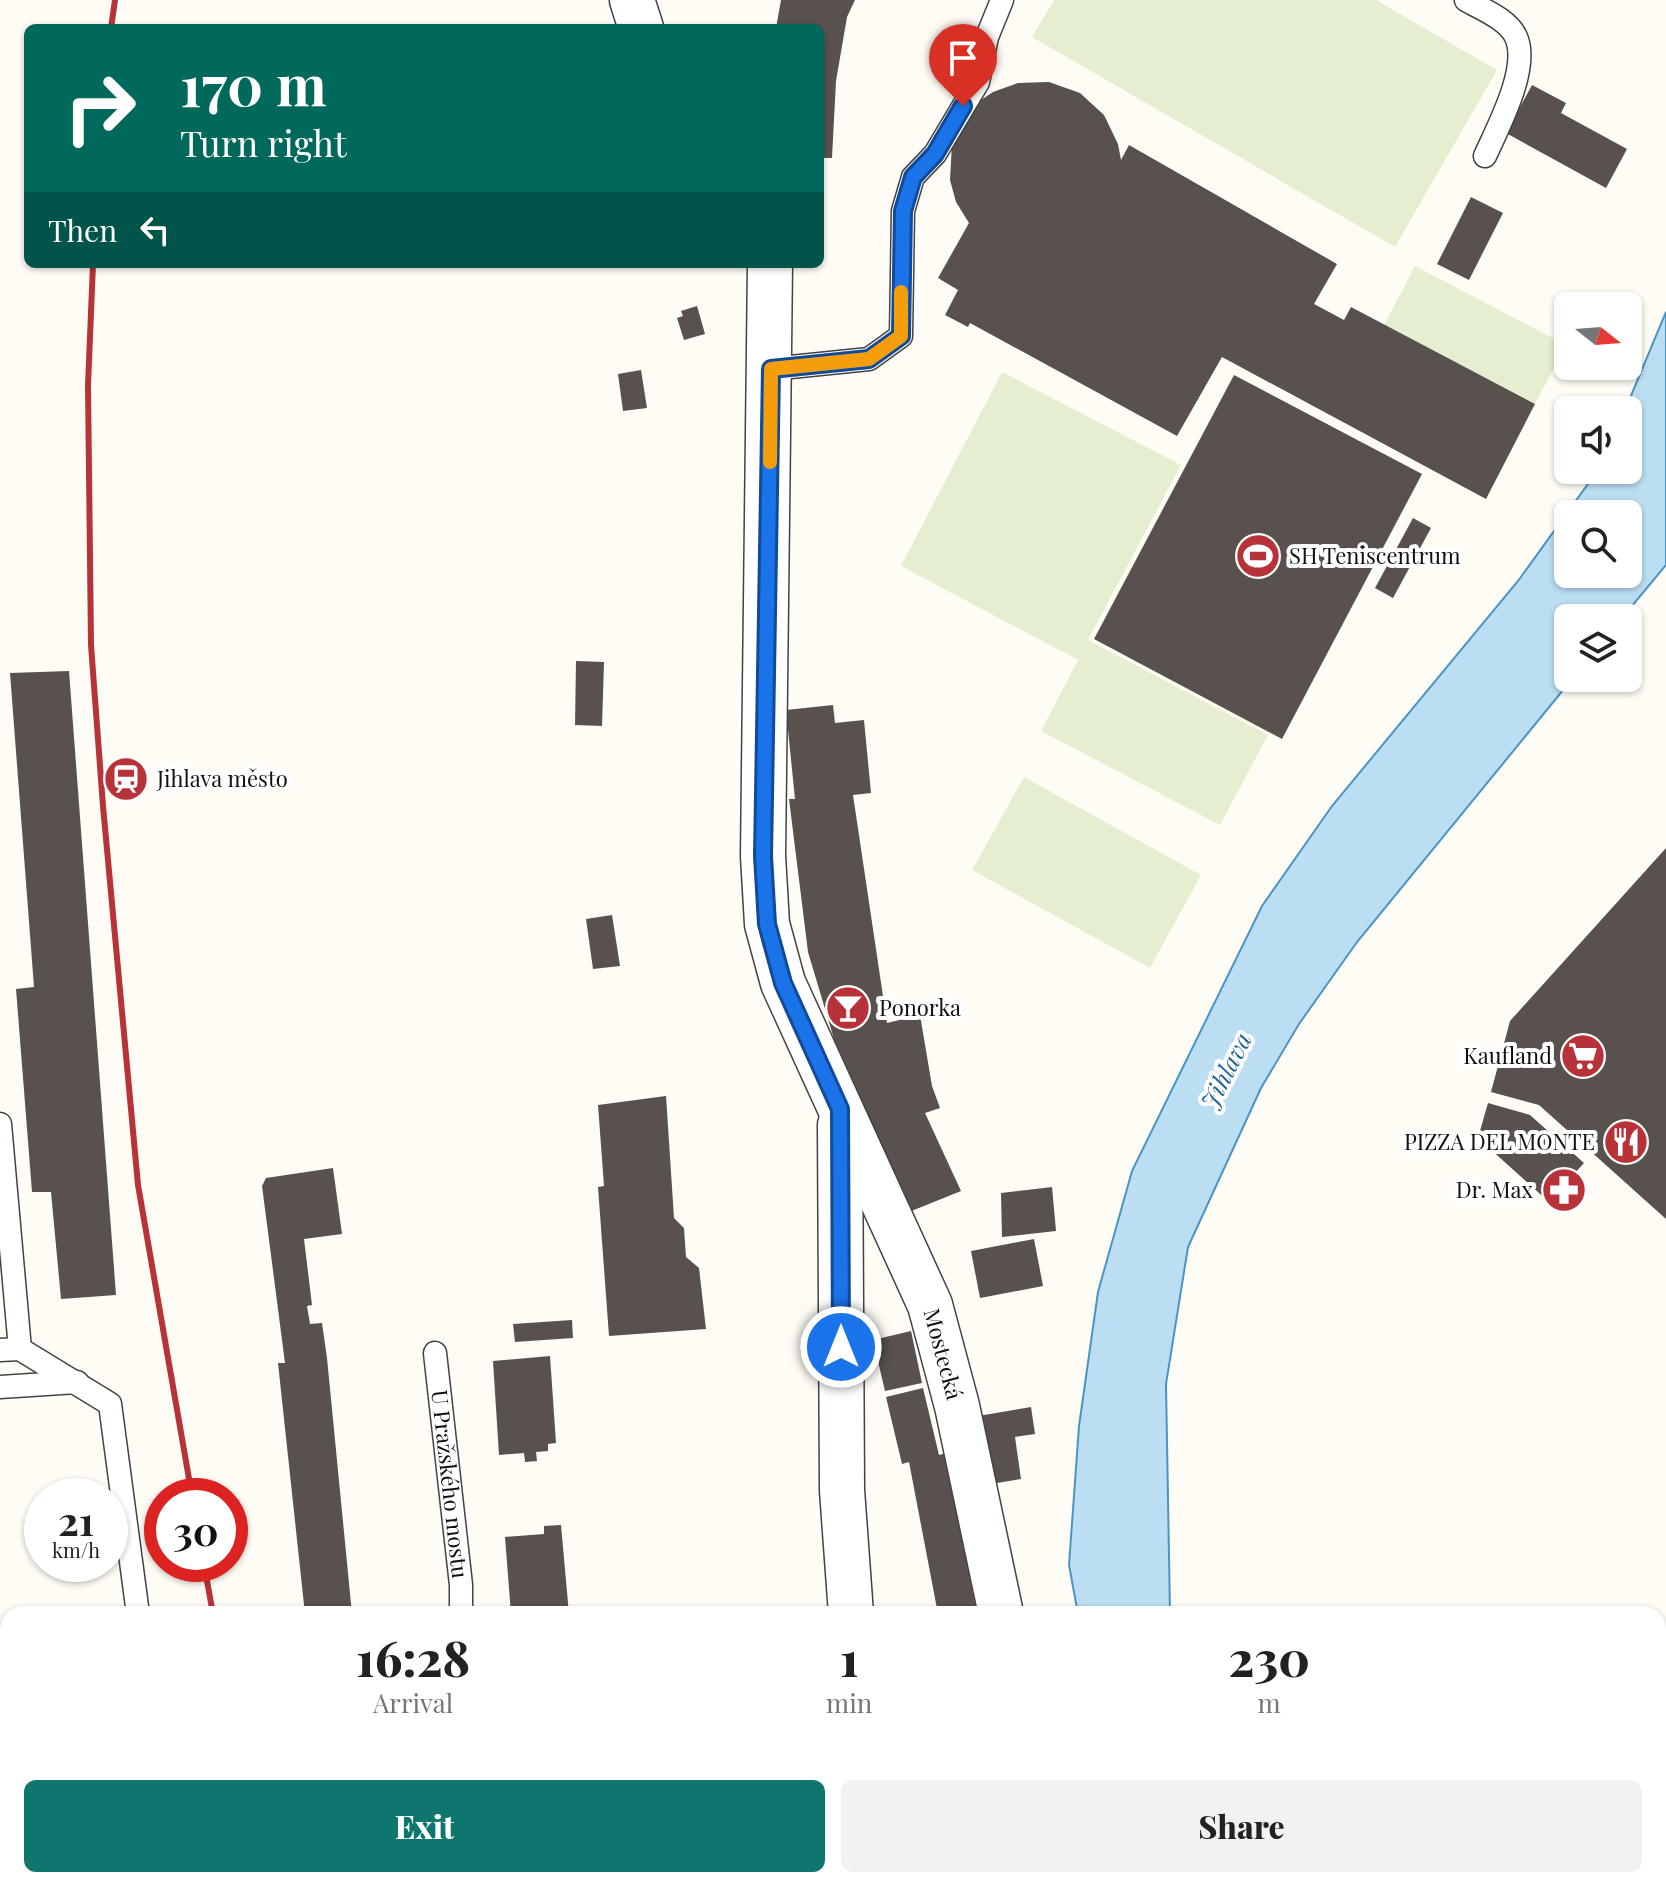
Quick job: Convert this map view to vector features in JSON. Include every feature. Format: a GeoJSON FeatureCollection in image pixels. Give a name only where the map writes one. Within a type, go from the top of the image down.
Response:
{"type":"FeatureCollection","features":[{"type":"Feature","properties":{"kind":"street"},"geometry":{"type":"LineString","coordinates":[[632,0],[640,24]]}},
{"type":"Feature","properties":{"kind":"street","name":"Mostecká"},"geometry":{"type":"LineString","coordinates":[[770,268],[763,856],[767,924],[783,983],[930,1305],[957,1406],[999,1606]]}},
{"type":"Feature","properties":{"kind":"street","name":"Mostecká"},"geometry":{"type":"LineString","coordinates":[[840,1109],[842,1490],[850,1606]]}},
{"type":"Feature","properties":{"kind":"lane"},"geometry":{"type":"LineString","coordinates":[[771,369],[869,359],[901,336],[903,211],[906,200],[913,177],[935,154],[978,82],[987,37],[1002,0]]}},
{"type":"Feature","properties":{"kind":"lane"},"geometry":{"type":"LineString","coordinates":[[1466,0],[1497,17],[1516,37],[1518,65],[1509,101],[1485,156]]}},
{"type":"Feature","properties":{"kind":"lane"},"geometry":{"type":"LineString","coordinates":[[0,1124],[10,1349],[77,1382],[110,1404],[137,1606]]}},
{"type":"Feature","properties":{"kind":"lane","name":"U Pražského mostu"},"geometry":{"type":"LineString","coordinates":[[435,1353],[461,1606]]}},
{"type":"Feature","properties":{"kind":"lane"},"geometry":{"type":"LineString","coordinates":[[0,1387],[77,1382]]}},
{"type":"Feature","properties":{"kind":"green space"},"geometry":{"type":"Polygon","coordinates":[[[1054,0],[1376,0],[1497,70],[1395,247],[1032,37],[1054,0]]]}},
{"type":"Feature","properties":{"kind":"green space"},"geometry":{"type":"Polygon","coordinates":[[[1415,266],[1554,339],[1554,368],[1535,404],[1384,325],[1415,266]]]}},
{"type":"Feature","properties":{"kind":"green space"},"geometry":{"type":"Polygon","coordinates":[[[1002,372],[1181,465],[1088,640],[1268,735],[1220,825],[1041,731],[1078,660],[901,566],[1002,372]]]}},
{"type":"Feature","properties":{"kind":"green space"},"geometry":{"type":"Polygon","coordinates":[[[1024,777],[1201,875],[1150,968],[972,870],[1024,777]]]}},
{"type":"Feature","properties":{"kind":"water","name":"Jihlava"},"geometry":{"type":"Polygon","coordinates":[[[1666,312],[1666,565],[1634,604],[1554,604],[1554,692],[1562,692],[1357,942],[1299,1024],[1261,1088],[1188,1247],[1166,1384],[1170,1606],[1077,1606],[1069,1565],[1079,1426],[1098,1292],[1132,1171],[1262,906],[1332,806],[1518,581],[1554,531],[1554,588],[1642,588],[1642,500],[1576,500],[1588,484],[1642,484],[1642,396],[1631,396],[1638,380],[1642,380],[1642,369],[1666,312]]]}},
{"type":"Feature","properties":{"kind":"building"},"geometry":{"type":"Polygon","coordinates":[[[781,0],[855,0],[847,17],[836,81],[832,158],[824,158],[824,24],[777,24],[781,0]]]}},
{"type":"Feature","properties":{"kind":"building"},"geometry":{"type":"Polygon","coordinates":[[[1049,82],[1080,93],[1104,115],[1118,144],[1121,160],[1129,145],[1337,264],[1314,304],[1344,320],[1351,307],[1535,404],[1486,499],[1222,357],[1177,436],[970,323],[968,327],[945,315],[958,290],[938,278],[969,223],[956,202],[950,180],[952,143],[978,102],[993,92],[1018,83],[1049,82]]]}},
{"type":"Feature","properties":{"kind":"building"},"geometry":{"type":"Polygon","coordinates":[[[1532,85],[1566,103],[1561,113],[1627,149],[1606,188],[1506,133],[1532,85]]]}},
{"type":"Feature","properties":{"kind":"building"},"geometry":{"type":"Polygon","coordinates":[[[1471,197],[1503,213],[1469,280],[1437,264],[1471,197]]]}},
{"type":"Feature","properties":{"kind":"building"},"geometry":{"type":"Polygon","coordinates":[[[697,306],[705,334],[684,340],[677,318],[683,316],[681,311],[697,306]]]}},
{"type":"Feature","properties":{"kind":"building"},"geometry":{"type":"Polygon","coordinates":[[[641,370],[647,408],[623,411],[618,374],[641,370]]]}},
{"type":"Feature","properties":{"kind":"building","name":"SH Teniscentrum"},"geometry":{"type":"Polygon","coordinates":[[[1234,375],[1422,474],[1282,739],[1094,639],[1234,375]]]}},
{"type":"Feature","properties":{"kind":"building"},"geometry":{"type":"Polygon","coordinates":[[[1413,518],[1431,528],[1393,598],[1375,588],[1413,518]]]}},
{"type":"Feature","properties":{"kind":"building"},"geometry":{"type":"Polygon","coordinates":[[[576,661],[604,662],[602,726],[575,725],[576,661]]]}},
{"type":"Feature","properties":{"kind":"building"},"geometry":{"type":"Polygon","coordinates":[[[69,671],[116,1295],[61,1299],[51,1192],[32,1192],[16,989],[34,987],[10,673],[69,671]]]}},
{"type":"Feature","properties":{"kind":"building"},"geometry":{"type":"Polygon","coordinates":[[[833,705],[835,723],[864,720],[871,793],[853,795],[887,1023],[920,1015],[932,1086],[940,1108],[925,1113],[961,1191],[909,1212],[834,1039],[808,952],[789,799],[795,799],[786,710],[833,705]]]}},
{"type":"Feature","properties":{"kind":"building","name":"Kaufland"},"geometry":{"type":"Polygon","coordinates":[[[1666,848],[1666,1219],[1539,1105],[1491,1092],[1510,1021],[1666,848]]]}},
{"type":"Feature","properties":{"kind":"building"},"geometry":{"type":"Polygon","coordinates":[[[612,915],[620,966],[593,969],[586,919],[612,915]]]}},
{"type":"Feature","properties":{"kind":"building"},"geometry":{"type":"Polygon","coordinates":[[[666,1096],[674,1218],[684,1228],[686,1257],[699,1268],[706,1329],[609,1336],[598,1187],[604,1186],[598,1105],[666,1096]]]}},
{"type":"Feature","properties":{"kind":"building"},"geometry":{"type":"Polygon","coordinates":[[[1488,1103],[1530,1115],[1584,1163],[1549,1202],[1478,1138],[1488,1103]]]}},
{"type":"Feature","properties":{"kind":"building"},"geometry":{"type":"Polygon","coordinates":[[[333,1168],[342,1234],[304,1239],[312,1305],[307,1306],[310,1324],[322,1323],[327,1358],[351,1606],[304,1606],[278,1363],[285,1363],[262,1186],[266,1178],[333,1168]]]}},
{"type":"Feature","properties":{"kind":"building"},"geometry":{"type":"Polygon","coordinates":[[[1052,1187],[1056,1231],[1002,1237],[1001,1193],[1052,1187]]]}},
{"type":"Feature","properties":{"kind":"building"},"geometry":{"type":"Polygon","coordinates":[[[1034,1239],[1043,1286],[980,1298],[971,1251],[1034,1239]]]}},
{"type":"Feature","properties":{"kind":"building"},"geometry":{"type":"Polygon","coordinates":[[[572,1320],[573,1338],[515,1342],[513,1324],[572,1320]]]}},
{"type":"Feature","properties":{"kind":"building"},"geometry":{"type":"Polygon","coordinates":[[[911,1331],[922,1383],[885,1391],[873,1340],[911,1331]]]}},
{"type":"Feature","properties":{"kind":"building"},"geometry":{"type":"Polygon","coordinates":[[[550,1356],[556,1443],[548,1444],[548,1451],[536,1452],[537,1461],[525,1462],[524,1453],[499,1455],[493,1361],[550,1356]]]}},
{"type":"Feature","properties":{"kind":"building"},"geometry":{"type":"Polygon","coordinates":[[[923,1388],[939,1455],[946,1453],[975,1606],[936,1606],[909,1462],[902,1464],[886,1397],[923,1388]]]}},
{"type":"Feature","properties":{"kind":"building"},"geometry":{"type":"Polygon","coordinates":[[[1031,1407],[1035,1434],[1015,1437],[1021,1479],[991,1484],[978,1416],[1031,1407]]]}},
{"type":"Feature","properties":{"kind":"building"},"geometry":{"type":"Polygon","coordinates":[[[561,1525],[568,1606],[510,1606],[505,1537],[544,1534],[544,1526],[561,1525]]]}},
{"type":"Feature","properties":{"kind":"railway"},"geometry":{"type":"LineString","coordinates":[[112,24],[115,0]]}},
{"type":"Feature","properties":{"kind":"railway"},"geometry":{"type":"LineString","coordinates":[[93,268],[88,385],[91,645],[103,806],[138,1185],[189,1478]]}},
{"type":"Feature","properties":{"kind":"railway"},"geometry":{"type":"LineString","coordinates":[[207,1582],[212,1606]]}},
{"type":"Feature","properties":{"kind":"slow traffic"},"geometry":{"type":"LineString","coordinates":[[770,462],[771,369],[869,359],[901,336],[901,292]]}},
{"type":"Feature","properties":{"kind":"place","name":"SH Teniscentrum"},"geometry":{"type":"Point","coordinates":[1258,556]}},
{"type":"Feature","properties":{"kind":"place","name":"Jihlava město"},"geometry":{"type":"Point","coordinates":[126,779]}},
{"type":"Feature","properties":{"kind":"place","name":"Ponorka"},"geometry":{"type":"Point","coordinates":[848,1008]}},
{"type":"Feature","properties":{"kind":"place","name":"Kaufland"},"geometry":{"type":"Point","coordinates":[1583,1056]}},
{"type":"Feature","properties":{"kind":"place","name":"PIZZA DEL MONTE"},"geometry":{"type":"Point","coordinates":[1626,1142]}},
{"type":"Feature","properties":{"kind":"place","name":"Dr. Max"},"geometry":{"type":"Point","coordinates":[1564,1190]}},
{"type":"Feature","properties":{"kind":"route"},"geometry":{"type":"LineString","coordinates":[[841,1347],[840,1109],[783,983],[767,924],[763,856],[771,369],[869,359],[901,336],[903,211],[913,177],[935,154],[963,106]]}}]}
